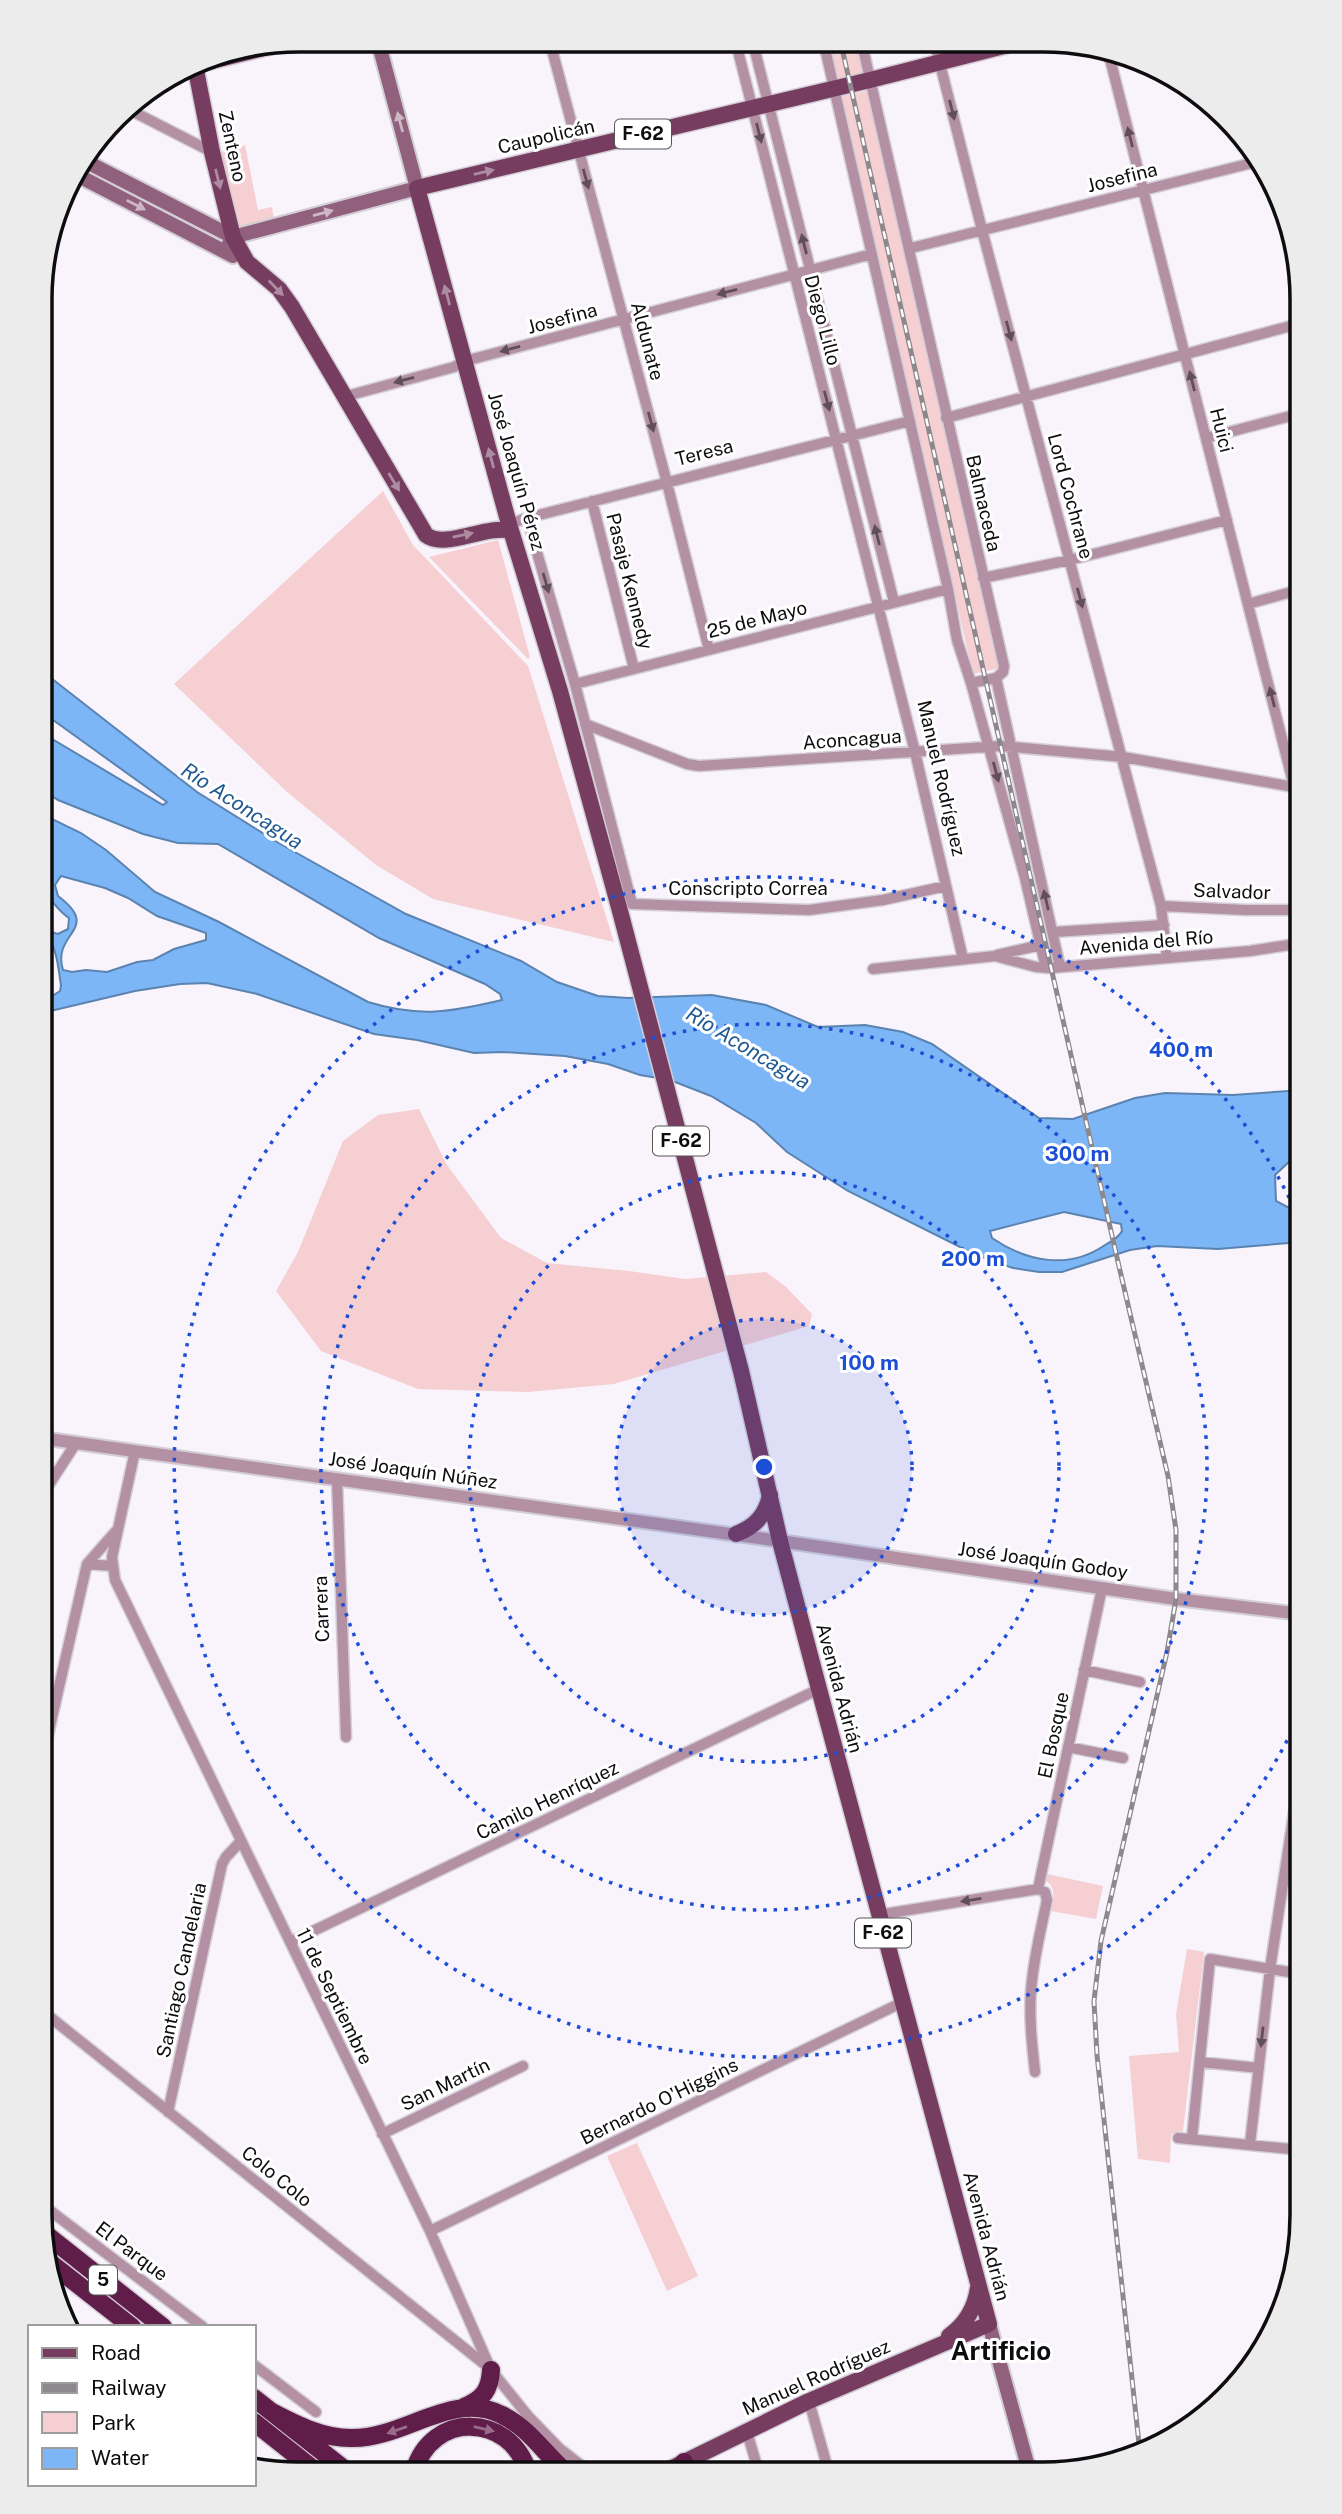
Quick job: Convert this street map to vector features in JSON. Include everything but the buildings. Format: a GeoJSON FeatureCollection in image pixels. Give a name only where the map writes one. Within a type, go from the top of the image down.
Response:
{"type":"FeatureCollection","features":[{"type":"Feature","properties":{"kind":"highway","name":"5"},"geometry":{"type":"LineString","coordinates":[[54,2241],[160,2325]]}},
{"type":"Feature","properties":{"kind":"highway","name":"5"},"geometry":{"type":"LineString","coordinates":[[59,2270],[129,2325]]}},
{"type":"Feature","properties":{"kind":"highway"},"geometry":{"type":"LineString","coordinates":[[461,2408],[484,2396],[490,2382],[491,2370]]}},
{"type":"Feature","properties":{"kind":"highway"},"geometry":{"type":"LineString","coordinates":[[256,2400],[335,2462]]}},
{"type":"Feature","properties":{"kind":"highway"},"geometry":{"type":"LineString","coordinates":[[272,2412],[319,2433],[354,2438],[386,2434],[439,2413],[461,2408],[484,2408],[509,2418],[555,2462]]}},
{"type":"Feature","properties":{"kind":"highway"},"geometry":{"type":"LineString","coordinates":[[256,2424],[304,2462]]}},
{"type":"Feature","properties":{"kind":"highway"},"geometry":{"type":"LineString","coordinates":[[418,2462],[422,2452],[434,2439],[458,2428],[475,2426],[497,2432],[510,2441],[524,2462]]}},
{"type":"Feature","properties":{"kind":"main road","name":"Caupolicán"},"geometry":{"type":"LineString","coordinates":[[229,244],[417,188],[979,52]]}},
{"type":"Feature","properties":{"kind":"main road","name":"José Joaquín Pérez"},"geometry":{"type":"LineString","coordinates":[[381,53],[501,495],[505,528],[560,691],[626,907]]}},
{"type":"Feature","properties":{"kind":"main road","name":"Zenteno"},"geometry":{"type":"LineString","coordinates":[[196,75],[229,244],[279,289],[312,338],[343,397]]}},
{"type":"Feature","properties":{"kind":"main road"},"geometry":{"type":"LineString","coordinates":[[92,165],[229,244]]}},
{"type":"Feature","properties":{"kind":"main road"},"geometry":{"type":"LineString","coordinates":[[85,178],[229,244]]}},
{"type":"Feature","properties":{"kind":"main road","name":"Teresa"},"geometry":{"type":"LineString","coordinates":[[343,397],[426,535],[441,540],[505,528]]}},
{"type":"Feature","properties":{"kind":"main road","name":"Avenida Adrián"},"geometry":{"type":"LineString","coordinates":[[626,907],[741,1371],[780,1541],[878,1915],[1027,2462]]}},
{"type":"Feature","properties":{"kind":"main road"},"geometry":{"type":"LineString","coordinates":[[736,1534],[757,1522],[766,1509],[770,1495]]}},
{"type":"Feature","properties":{"kind":"main road"},"geometry":{"type":"LineString","coordinates":[[934,2348],[967,2319],[975,2304],[977,2278]]}},
{"type":"Feature","properties":{"kind":"main road","name":"Manuel Rodríguez"},"geometry":{"type":"LineString","coordinates":[[690,2462],[809,2401],[989,2324]]}},
{"type":"Feature","properties":{"kind":"street","name":"Diego Lillo"},"geometry":{"type":"LineString","coordinates":[[738,52],[878,607]]}},
{"type":"Feature","properties":{"kind":"street","name":"Diego Lillo"},"geometry":{"type":"LineString","coordinates":[[755,52],[894,601]]}},
{"type":"Feature","properties":{"kind":"street"},"geometry":{"type":"LineString","coordinates":[[826,52],[948,589],[957,640],[1025,877],[1046,968]]}},
{"type":"Feature","properties":{"kind":"street","name":"Balmaceda"},"geometry":{"type":"LineString","coordinates":[[864,52],[911,248],[946,418],[1004,666],[1003,672],[996,678],[1060,967]]}},
{"type":"Feature","properties":{"kind":"street","name":"Lord Cochrane"},"geometry":{"type":"LineString","coordinates":[[937,52],[1161,906],[1167,958]]}},
{"type":"Feature","properties":{"kind":"street","name":"Aldunate"},"geometry":{"type":"LineString","coordinates":[[553,53],[709,650]]}},
{"type":"Feature","properties":{"kind":"street","name":"Huici"},"geometry":{"type":"LineString","coordinates":[[1111,63],[1290,768]]}},
{"type":"Feature","properties":{"kind":"street"},"geometry":{"type":"LineString","coordinates":[[137,114],[212,152]]}},
{"type":"Feature","properties":{"kind":"street","name":"Josefina"},"geometry":{"type":"LineString","coordinates":[[911,248],[1249,164]]}},
{"type":"Feature","properties":{"kind":"street","name":"Josefina"},"geometry":{"type":"LineString","coordinates":[[343,397],[454,367],[465,361],[872,254]]}},
{"type":"Feature","properties":{"kind":"street"},"geometry":{"type":"LineString","coordinates":[[946,418],[1290,326]]}},
{"type":"Feature","properties":{"kind":"street"},"geometry":{"type":"LineString","coordinates":[[1206,438],[1290,416]]}},
{"type":"Feature","properties":{"kind":"street","name":"Teresa"},"geometry":{"type":"LineString","coordinates":[[505,528],[527,518],[909,421]]}},
{"type":"Feature","properties":{"kind":"street","name":"Pasaje Kennedy"},"geometry":{"type":"LineString","coordinates":[[592,501],[634,669]]}},
{"type":"Feature","properties":{"kind":"street","name":"José Joaquín Pérez"},"geometry":{"type":"LineString","coordinates":[[527,518],[575,684],[626,907]]}},
{"type":"Feature","properties":{"kind":"street"},"geometry":{"type":"LineString","coordinates":[[983,578],[1070,560],[1227,520]]}},
{"type":"Feature","properties":{"kind":"street","name":"25 de Mayo"},"geometry":{"type":"LineString","coordinates":[[575,684],[948,589]]}},
{"type":"Feature","properties":{"kind":"street"},"geometry":{"type":"LineString","coordinates":[[1248,604],[1290,592]]}},
{"type":"Feature","properties":{"kind":"street","name":"Manuel Rodríguez"},"geometry":{"type":"LineString","coordinates":[[878,607],[963,959]]}},
{"type":"Feature","properties":{"kind":"street"},"geometry":{"type":"LineString","coordinates":[[971,683],[996,678]]}},
{"type":"Feature","properties":{"kind":"street","name":"Aconcagua"},"geometry":{"type":"LineString","coordinates":[[585,724],[687,764],[699,766],[1010,747],[1123,757],[1290,786]]}},
{"type":"Feature","properties":{"kind":"street","name":"Conscripto Correa"},"geometry":{"type":"LineString","coordinates":[[626,907],[809,909],[883,900],[946,886]]}},
{"type":"Feature","properties":{"kind":"street","name":"Salvador"},"geometry":{"type":"LineString","coordinates":[[1161,906],[1290,910]]}},
{"type":"Feature","properties":{"kind":"street"},"geometry":{"type":"LineString","coordinates":[[1054,932],[1164,925]]}},
{"type":"Feature","properties":{"kind":"street","name":"Avenida del Río"},"geometry":{"type":"LineString","coordinates":[[873,969],[995,956],[1041,945]]}},
{"type":"Feature","properties":{"kind":"street","name":"Avenida del Río"},"geometry":{"type":"LineString","coordinates":[[995,956],[1046,968],[1250,951],[1290,945]]}},
{"type":"Feature","properties":{"kind":"street","name":"José Joaquín Núñez"},"geometry":{"type":"LineString","coordinates":[[52,1440],[780,1541]]}},
{"type":"Feature","properties":{"kind":"street"},"geometry":{"type":"LineString","coordinates":[[52,1480],[76,1443]]}},
{"type":"Feature","properties":{"kind":"street","name":"11 de Septiembre"},"geometry":{"type":"LineString","coordinates":[[135,1451],[117,1530],[112,1566],[116,1580],[240,1842],[430,2231],[491,2370],[528,2416],[577,2462]]}},
{"type":"Feature","properties":{"kind":"street","name":"Carrera"},"geometry":{"type":"LineString","coordinates":[[337,1479],[346,1737]]}},
{"type":"Feature","properties":{"kind":"street"},"geometry":{"type":"LineString","coordinates":[[52,1716],[87,1564],[117,1530]]}},
{"type":"Feature","properties":{"kind":"street","name":"José Joaquín Godoy"},"geometry":{"type":"LineString","coordinates":[[780,1541],[1290,1613]]}},
{"type":"Feature","properties":{"kind":"street"},"geometry":{"type":"LineString","coordinates":[[87,1564],[112,1566]]}},
{"type":"Feature","properties":{"kind":"street","name":"El Bosque"},"geometry":{"type":"LineString","coordinates":[[1035,2072],[1031,1992],[1035,1956],[1048,1897],[1038,1889],[1102,1588]]}},
{"type":"Feature","properties":{"kind":"street"},"geometry":{"type":"LineString","coordinates":[[1084,1670],[1140,1682]]}},
{"type":"Feature","properties":{"kind":"street","name":"Camilo Henríquez"},"geometry":{"type":"LineString","coordinates":[[290,1942],[819,1689]]}},
{"type":"Feature","properties":{"kind":"street"},"geometry":{"type":"LineString","coordinates":[[1068,1747],[1122,1758]]}},
{"type":"Feature","properties":{"kind":"street"},"geometry":{"type":"LineString","coordinates":[[1250,2144],[1270,1969],[1290,1838]]}},
{"type":"Feature","properties":{"kind":"street","name":"Santiago Candelaria"},"geometry":{"type":"LineString","coordinates":[[169,2112],[222,1864],[240,1842]]}},
{"type":"Feature","properties":{"kind":"street"},"geometry":{"type":"LineString","coordinates":[[878,1915],[1038,1889]]}},
{"type":"Feature","properties":{"kind":"street"},"geometry":{"type":"LineString","coordinates":[[1192,2138],[1210,1959],[1290,1972]]}},
{"type":"Feature","properties":{"kind":"street","name":"Bernardo O'Higgins"},"geometry":{"type":"LineString","coordinates":[[430,2231],[903,2001]]}},
{"type":"Feature","properties":{"kind":"street","name":"Colo Colo"},"geometry":{"type":"LineString","coordinates":[[52,2019],[491,2370]]}},
{"type":"Feature","properties":{"kind":"street"},"geometry":{"type":"LineString","coordinates":[[1199,2062],[1259,2068]]}},
{"type":"Feature","properties":{"kind":"street","name":"San Martín"},"geometry":{"type":"LineString","coordinates":[[382,2134],[523,2066]]}},
{"type":"Feature","properties":{"kind":"street"},"geometry":{"type":"LineString","coordinates":[[1178,2138],[1290,2149]]}},
{"type":"Feature","properties":{"kind":"street","name":"El Parque"},"geometry":{"type":"LineString","coordinates":[[52,2212],[200,2325]]}},
{"type":"Feature","properties":{"kind":"street"},"geometry":{"type":"LineString","coordinates":[[256,2367],[316,2412]]}},
{"type":"Feature","properties":{"kind":"street"},"geometry":{"type":"LineString","coordinates":[[809,2401],[826,2462]]}},
{"type":"Feature","properties":{"kind":"street"},"geometry":{"type":"LineString","coordinates":[[747,2431],[756,2462]]}},
{"type":"Feature","properties":{"kind":"green space"},"geometry":{"type":"Polygon","coordinates":[[[830,52],[859,52],[863,73],[836,80],[830,52]]]}},
{"type":"Feature","properties":{"kind":"green space"},"geometry":{"type":"Polygon","coordinates":[[[867,91],[1001,668],[973,674],[840,97],[867,91]]]}},
{"type":"Feature","properties":{"kind":"green space"},"geometry":{"type":"Polygon","coordinates":[[[245,145],[258,210],[272,207],[274,221],[243,230],[236,223],[221,152],[245,145]]]}},
{"type":"Feature","properties":{"kind":"green space"},"geometry":{"type":"Polygon","coordinates":[[[383,491],[413,545],[528,666],[614,942],[433,899],[376,865],[286,791],[174,684],[383,491]]]}},
{"type":"Feature","properties":{"kind":"green space"},"geometry":{"type":"Polygon","coordinates":[[[498,540],[530,657],[528,659],[429,557],[498,540]]]}},
{"type":"Feature","properties":{"kind":"green space"},"geometry":{"type":"Polygon","coordinates":[[[419,1109],[447,1165],[501,1238],[547,1263],[685,1279],[766,1272],[785,1286],[812,1314],[809,1326],[614,1384],[528,1392],[418,1389],[321,1351],[276,1291],[298,1252],[343,1141],[378,1115],[419,1109]]]}},
{"type":"Feature","properties":{"kind":"green space"},"geometry":{"type":"Polygon","coordinates":[[[1047,1874],[1103,1886],[1096,1919],[1051,1911],[1053,1894],[1052,1887],[1046,1881],[1047,1874]]]}},
{"type":"Feature","properties":{"kind":"green space"},"geometry":{"type":"Polygon","coordinates":[[[1187,1949],[1204,1952],[1183,2131],[1171,2134],[1170,2163],[1138,2159],[1129,2056],[1179,2052],[1176,2014],[1187,1949]]]}},
{"type":"Feature","properties":{"kind":"green space"},"geometry":{"type":"Polygon","coordinates":[[[637,2143],[698,2276],[667,2291],[607,2156],[637,2143]]]}},
{"type":"Feature","properties":{"kind":"water","name":"Río Aconcagua"},"geometry":{"type":"Polygon","coordinates":[[[52,679],[197,792],[277,842],[406,914],[521,961],[557,982],[598,996],[628,998],[712,995],[766,1005],[818,1027],[865,1025],[903,1032],[932,1044],[1039,1118],[1073,1119],[1135,1098],[1165,1093],[1233,1095],[1290,1091],[1290,1161],[1275,1175],[1276,1201],[1290,1208],[1290,1243],[1218,1249],[1157,1246],[1130,1250],[1062,1272],[1013,1268],[978,1256],[848,1191],[787,1152],[756,1123],[711,1096],[670,1080],[565,1056],[474,1053],[417,1040],[374,1034],[257,994],[207,983],[135,991],[52,1011],[52,996],[60,991],[61,986],[52,932],[58,934],[68,929],[69,918],[52,902],[52,819],[81,833],[106,850],[155,892],[219,922],[368,1002],[404,1010],[435,1012],[502,1000],[500,994],[485,984],[379,938],[218,844],[178,843],[143,834],[58,800],[52,796],[52,739],[163,805],[167,802],[52,719],[52,679]],[[61,876],[55,885],[58,896],[71,907],[76,917],[73,931],[63,947],[63,970],[107,972],[137,962],[153,960],[174,949],[206,940],[206,933],[157,916],[105,888],[61,876]],[[1064,1212],[990,1231],[992,1238],[1019,1253],[1048,1260],[1063,1260],[1091,1253],[1115,1239],[1122,1231],[1121,1224],[1064,1212]]]}},
{"type":"Feature","properties":{"kind":"railway"},"geometry":{"type":"LineString","coordinates":[[843,52],[1168,1476],[1176,1530],[1176,1599],[1167,1652],[1101,1941],[1094,2001],[1097,2055],[1139,2442]]}},
{"type":"Feature","properties":{"kind":"district","name":"Artificio"},"geometry":{"type":"Point","coordinates":[1001,2351]}}]}
